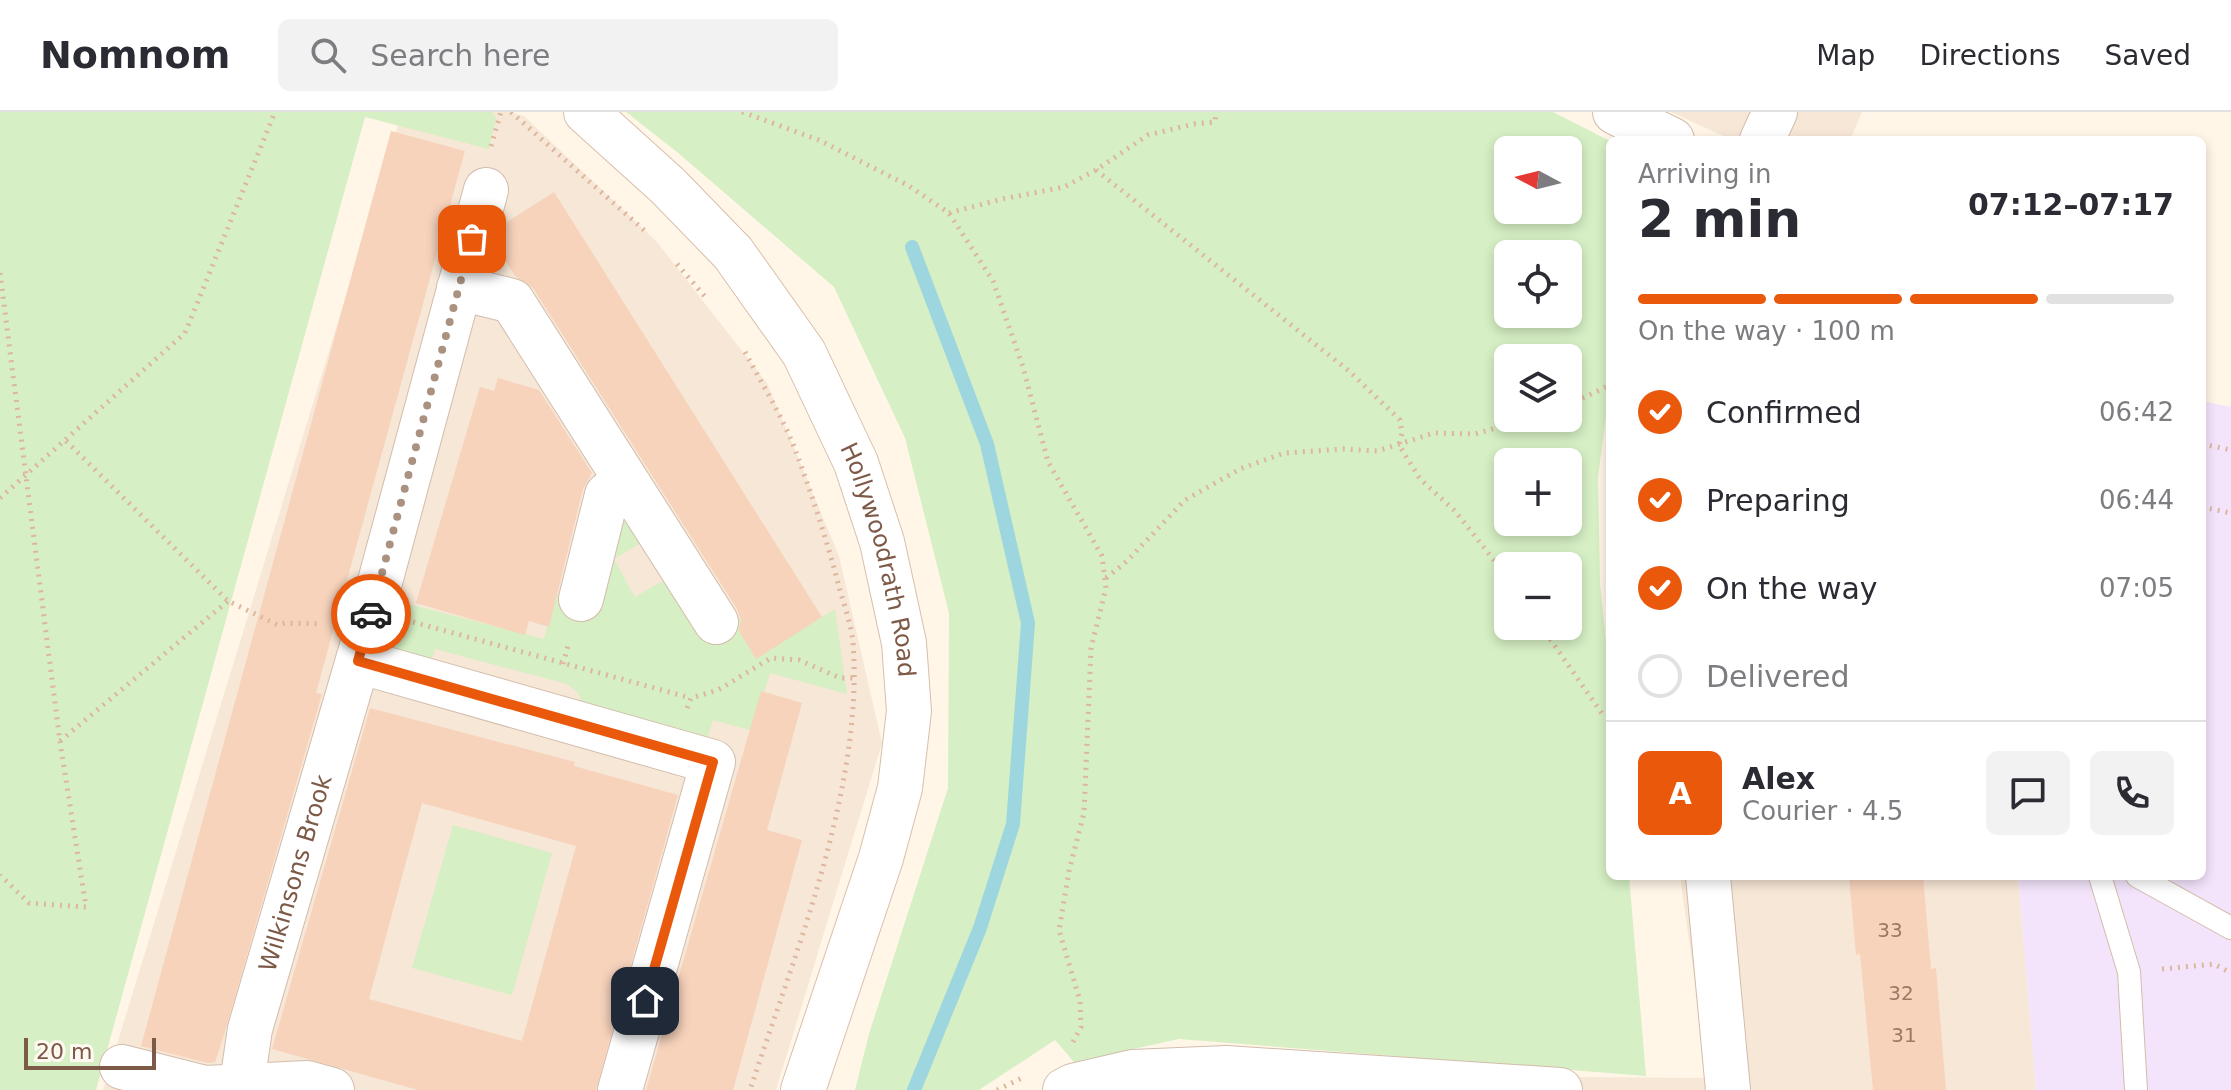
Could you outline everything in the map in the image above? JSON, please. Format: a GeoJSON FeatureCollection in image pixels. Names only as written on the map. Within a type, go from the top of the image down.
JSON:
{"type":"FeatureCollection","features":[{"type":"Feature","properties":{"kind":"street","name":"Hollywoodrath Road"},"geometry":{"type":"LineString","coordinates":[[586,112],[668,186],[733,253],[804,353],[856,463],[882,542],[904,643],[909,711],[900,788],[881,858],[803,1090]]}},
{"type":"Feature","properties":{"kind":"street"},"geometry":{"type":"LineString","coordinates":[[1615,112],[1664,136]]}},
{"type":"Feature","properties":{"kind":"street"},"geometry":{"type":"LineString","coordinates":[[1764,136],[1775,112]]}},
{"type":"Feature","properties":{"kind":"street","name":"Wilkinsons Brook"},"geometry":{"type":"LineString","coordinates":[[241,1088],[250,1029],[358,661],[486,190]]}},
{"type":"Feature","properties":{"kind":"street"},"geometry":{"type":"LineString","coordinates":[[459,288],[512,301],[716,622]]}},
{"type":"Feature","properties":{"kind":"street"},"geometry":{"type":"LineString","coordinates":[[581,599],[607,495],[625,480]]}},
{"type":"Feature","properties":{"kind":"street"},"geometry":{"type":"LineString","coordinates":[[358,661],[713,762],[620,1090]]}},
{"type":"Feature","properties":{"kind":"street"},"geometry":{"type":"LineString","coordinates":[[1708,880],[1728,1090]]}},
{"type":"Feature","properties":{"kind":"street"},"geometry":{"type":"LineString","coordinates":[[122,1067],[205,1088],[307,1083],[332,1090]]}},
{"type":"Feature","properties":{"kind":"street"},"geometry":{"type":"LineString","coordinates":[[1065,1090],[1133,1072],[1226,1068],[1560,1090]]}},
{"type":"Feature","properties":{"kind":"lane"},"geometry":{"type":"LineString","coordinates":[[2101,880],[2129,972],[2136,1090]]}},
{"type":"Feature","properties":{"kind":"lane"},"geometry":{"type":"LineString","coordinates":[[2144,880],[2231,928]]}},
{"type":"Feature","properties":{"kind":"path"},"geometry":{"type":"LineString","coordinates":[[0,498],[185,333],[275,112]]}},
{"type":"Feature","properties":{"kind":"path"},"geometry":{"type":"LineString","coordinates":[[511,112],[647,234]]}},
{"type":"Feature","properties":{"kind":"path"},"geometry":{"type":"LineString","coordinates":[[742,112],[819,140],[909,186],[949,213],[993,281],[1023,367],[1048,462],[1102,556],[1106,578],[1104,599],[1091,648],[1084,813],[1069,871],[1059,930],[1080,1001],[1081,1027],[1070,1048]]}},
{"type":"Feature","properties":{"kind":"path"},"geometry":{"type":"LineString","coordinates":[[949,213],[1064,187],[1148,135],[1215,122],[1216,112]]}},
{"type":"Feature","properties":{"kind":"path"},"geometry":{"type":"LineString","coordinates":[[1096,170],[1349,371],[1400,420],[1402,433],[1399,445],[1420,479],[1455,511],[1494,560]]}},
{"type":"Feature","properties":{"kind":"path"},"geometry":{"type":"LineString","coordinates":[[669,256],[711,304]]}},
{"type":"Feature","properties":{"kind":"path"},"geometry":{"type":"LineString","coordinates":[[0,273],[60,742],[86,907],[29,903],[0,875]]}},
{"type":"Feature","properties":{"kind":"path"},"geometry":{"type":"LineString","coordinates":[[738,340],[792,442],[835,572],[853,638],[855,678],[850,749],[834,822],[808,913],[750,1090]]}},
{"type":"Feature","properties":{"kind":"path"},"geometry":{"type":"LineString","coordinates":[[1582,398],[1606,387]]}},
{"type":"Feature","properties":{"kind":"path"},"geometry":{"type":"LineString","coordinates":[[1106,578],[1127,561],[1185,500],[1240,469],[1284,453],[1343,449],[1377,451],[1434,433],[1475,434],[1494,429]]}},
{"type":"Feature","properties":{"kind":"path"},"geometry":{"type":"LineString","coordinates":[[2206,445],[2231,450]]}},
{"type":"Feature","properties":{"kind":"path"},"geometry":{"type":"LineString","coordinates":[[2206,508],[2231,513]]}},
{"type":"Feature","properties":{"kind":"path"},"geometry":{"type":"LineString","coordinates":[[60,742],[228,601]]}},
{"type":"Feature","properties":{"kind":"path"},"geometry":{"type":"LineString","coordinates":[[1551,640],[1606,715]]}},
{"type":"Feature","properties":{"kind":"path"},"geometry":{"type":"LineString","coordinates":[[670,750],[691,698],[718,690],[771,658],[799,660],[840,678],[855,678]]}},
{"type":"Feature","properties":{"kind":"path"},"geometry":{"type":"LineString","coordinates":[[2129,972],[2214,964],[2231,973]]}},
{"type":"Feature","properties":{"kind":"shaded area"},"geometry":{"type":"Polygon","coordinates":[[[402,112],[509,112],[524,116],[657,242],[767,383],[839,556],[882,743],[776,1090],[103,1090],[402,112]]]}},
{"type":"Feature","properties":{"kind":"shaded area"},"geometry":{"type":"Polygon","coordinates":[[[1671,112],[1862,112],[1852,136],[1723,136],[1671,112]]]}},
{"type":"Feature","properties":{"kind":"shaded area"},"geometry":{"type":"Polygon","coordinates":[[[2206,402],[2231,407],[2231,1090],[2036,1090],[2018,880],[2206,880],[2206,402]]]}},
{"type":"Feature","properties":{"kind":"shaded area"},"geometry":{"type":"Polygon","coordinates":[[[1681,880],[2018,880],[2036,1090],[1090,1090],[1572,1077],[1708,1078],[1681,880]]]}},
{"type":"Feature","properties":{"kind":"green space"},"geometry":{"type":"Polygon","coordinates":[[[0,112],[492,112],[496,118],[489,149],[365,117],[96,1090],[0,1090],[0,112]]]}},
{"type":"Feature","properties":{"kind":"green space"},"geometry":{"type":"Polygon","coordinates":[[[626,112],[1553,112],[1606,139],[1606,416],[1598,477],[1600,583],[1606,642],[1606,880],[1629,880],[1646,1076],[1179,1039],[1074,1062],[1055,1040],[979,1090],[855,1090],[869,1034],[948,788],[949,613],[905,438],[834,287],[626,112]]]}},
{"type":"Feature","properties":{"kind":"green space"},"geometry":{"type":"Polygon","coordinates":[[[612,515],[640,522],[649,538],[614,559],[635,597],[673,575],[710,636],[741,618],[762,653],[835,609],[847,694],[770,673],[753,731],[713,720],[706,744],[582,708],[579,694],[567,684],[435,649],[430,665],[395,656],[388,635],[397,601],[544,639],[556,594],[588,602],[612,515]]]}},
{"type":"Feature","properties":{"kind":"green space"},"geometry":{"type":"Polygon","coordinates":[[[453,825],[552,853],[512,995],[412,968],[453,825]]]}},
{"type":"Feature","properties":{"kind":"building"},"geometry":{"type":"Polygon","coordinates":[[[391,131],[465,151],[316,693],[322,694],[224,1035],[215,1062],[208,1063],[141,1046],[391,131]]]}},
{"type":"Feature","properties":{"kind":"building"},"geometry":{"type":"Polygon","coordinates":[[[554,192],[822,617],[756,659],[739,631],[741,620],[737,609],[533,288],[515,276],[496,247],[502,225],[554,192]]]}},
{"type":"Feature","properties":{"kind":"building"},"geometry":{"type":"Polygon","coordinates":[[[498,378],[539,390],[592,473],[583,489],[549,627],[529,621],[525,635],[416,603],[480,387],[494,391],[498,378]]]}},
{"type":"Feature","properties":{"kind":"building"},"geometry":{"type":"Polygon","coordinates":[[[761,691],[802,703],[767,830],[802,840],[733,1090],[646,1090],[761,691]]]}},
{"type":"Feature","properties":{"kind":"building"},"geometry":{"type":"Polygon","coordinates":[[[370,708],[575,762],[574,766],[678,795],[596,1090],[418,1090],[272,1049],[370,708]],[[422,803],[369,999],[522,1041],[576,846],[422,803]]]}},
{"type":"Feature","properties":{"kind":"building"},"geometry":{"type":"Polygon","coordinates":[[[1849,880],[1923,880],[1931,969],[1936,968],[1946,1090],[1873,1090],[1860,954],[1856,955],[1849,880]]]}},
{"type":"Feature","properties":{"kind":"waterway"},"geometry":{"type":"LineString","coordinates":[[912,247],[987,444],[1028,623],[1013,824],[980,928],[914,1090]]}},
{"type":"Feature","properties":{"kind":"way so far"},"geometry":{"type":"LineString","coordinates":[[371,614],[472,239]]}},
{"type":"Feature","properties":{"kind":"route"},"geometry":{"type":"LineString","coordinates":[[371,614],[358,661],[713,762],[645,1001]]}}]}
